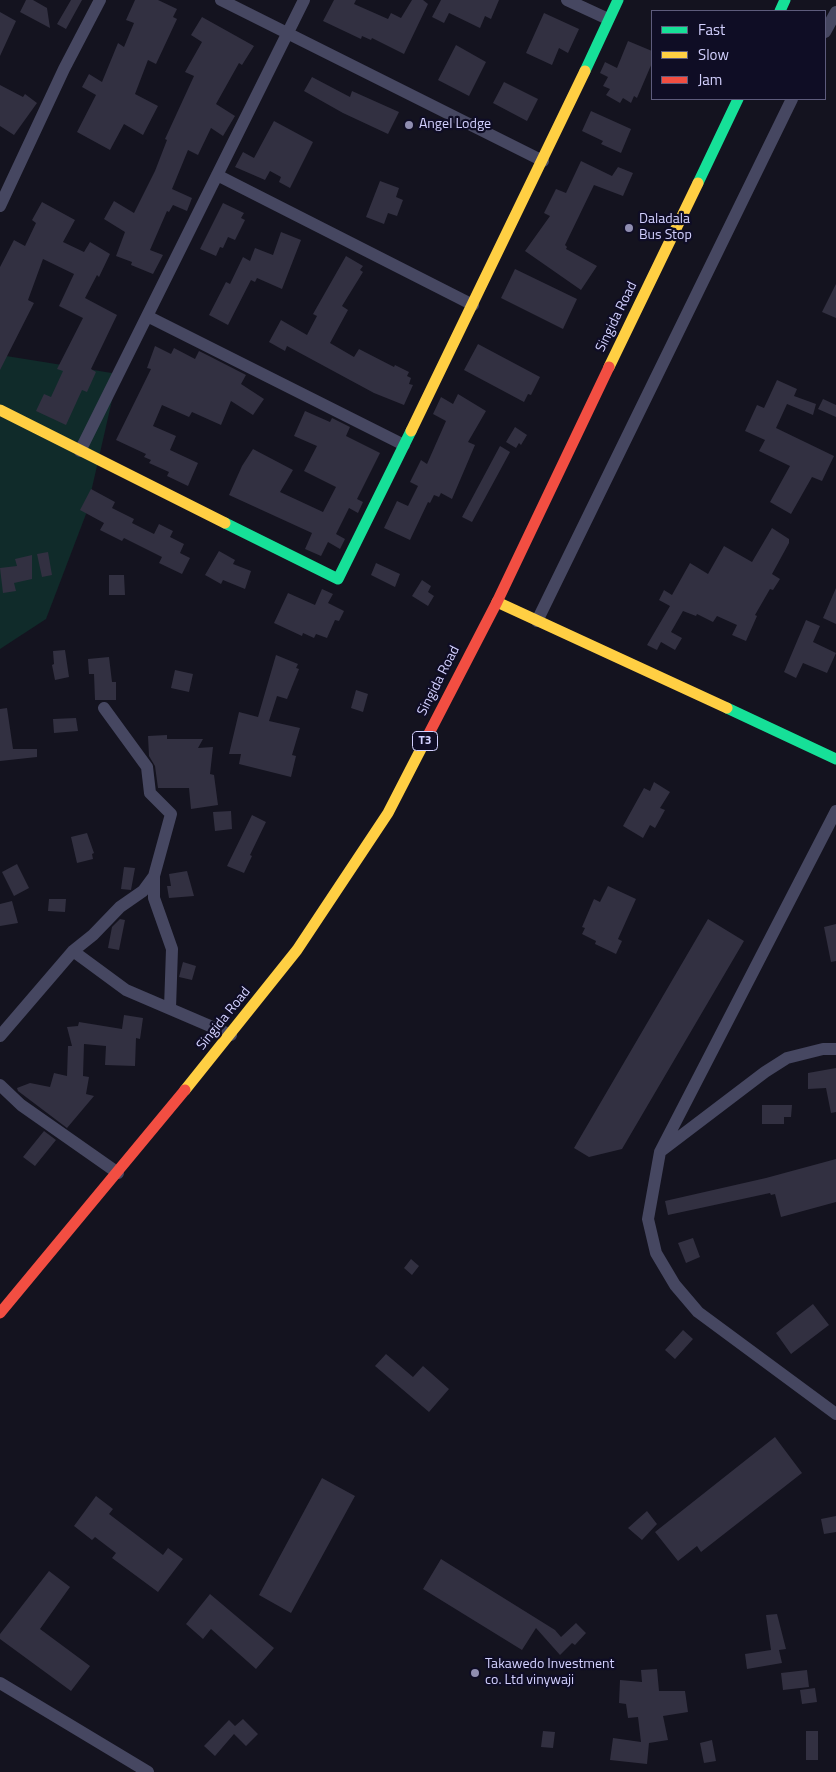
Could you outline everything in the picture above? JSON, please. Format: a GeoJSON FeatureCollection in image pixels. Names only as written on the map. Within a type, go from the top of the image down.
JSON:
{"type":"FeatureCollection","features":[{"type":"Feature","properties":{"kind":"main road"},"geometry":{"type":"LineString","coordinates":[[0,410],[338,579],[544,162],[618,0]]}},
{"type":"Feature","properties":{"kind":"main road","name":"Singida Road"},"geometry":{"type":"LineString","coordinates":[[1,1310],[118,1173],[231,1035],[297,950],[388,813],[497,602],[738,100]]}},
{"type":"Feature","properties":{"kind":"main road"},"geometry":{"type":"LineString","coordinates":[[497,602],[836,759]]}},
{"type":"Feature","properties":{"kind":"street"},"geometry":{"type":"LineString","coordinates":[[0,206],[64,70],[100,0]]}},
{"type":"Feature","properties":{"kind":"street"},"geometry":{"type":"LineString","coordinates":[[221,0],[544,162]]}},
{"type":"Feature","properties":{"kind":"street"},"geometry":{"type":"LineString","coordinates":[[80,451],[304,0]]}},
{"type":"Feature","properties":{"kind":"street"},"geometry":{"type":"LineString","coordinates":[[567,0],[608,19]]}},
{"type":"Feature","properties":{"kind":"street"},"geometry":{"type":"LineString","coordinates":[[826,30],[836,12]]}},
{"type":"Feature","properties":{"kind":"street"},"geometry":{"type":"LineString","coordinates":[[537,621],[792,100]]}},
{"type":"Feature","properties":{"kind":"street"},"geometry":{"type":"LineString","coordinates":[[217,175],[473,305]]}},
{"type":"Feature","properties":{"kind":"street"},"geometry":{"type":"LineString","coordinates":[[147,316],[404,445]]}},
{"type":"Feature","properties":{"kind":"street"},"geometry":{"type":"LineString","coordinates":[[104,708],[147,766],[150,793],[172,814],[154,876],[154,898],[172,949],[170,1008]]}},
{"type":"Feature","properties":{"kind":"street"},"geometry":{"type":"LineString","coordinates":[[835,815],[660,1152],[653,1179],[648,1219],[656,1253],[675,1285],[698,1312],[836,1414]]}},
{"type":"Feature","properties":{"kind":"street"},"geometry":{"type":"LineString","coordinates":[[0,1036],[73,951],[93,935],[120,907],[143,891],[154,876]]}},
{"type":"Feature","properties":{"kind":"street"},"geometry":{"type":"LineString","coordinates":[[73,951],[126,990],[231,1035]]}},
{"type":"Feature","properties":{"kind":"street"},"geometry":{"type":"LineString","coordinates":[[660,1152],[765,1072],[787,1058],[823,1049],[836,1049]]}},
{"type":"Feature","properties":{"kind":"street"},"geometry":{"type":"LineString","coordinates":[[0,1085],[21,1105],[118,1173]]}},
{"type":"Feature","properties":{"kind":"street"},"geometry":{"type":"LineString","coordinates":[[0,1683],[148,1772]]}},
{"type":"Feature","properties":{"kind":"green space"},"geometry":{"type":"Polygon","coordinates":[[[0,355],[118,374],[86,514],[46,619],[0,649],[0,355]]]}},
{"type":"Feature","properties":{"kind":"building"},"geometry":{"type":"Polygon","coordinates":[[[26,0],[33,0],[47,8],[50,28],[20,12],[26,0]]]}},
{"type":"Feature","properties":{"kind":"building"},"geometry":{"type":"Polygon","coordinates":[[[71,0],[82,0],[66,29],[57,24],[71,0]]]}},
{"type":"Feature","properties":{"kind":"building"},"geometry":{"type":"Polygon","coordinates":[[[135,0],[158,0],[177,9],[173,17],[177,19],[156,64],[148,60],[135,94],[158,106],[143,135],[124,124],[110,150],[77,132],[96,95],[82,87],[89,74],[102,82],[118,43],[124,47],[134,23],[126,20],[135,0]]]}},
{"type":"Feature","properties":{"kind":"building"},"geometry":{"type":"Polygon","coordinates":[[[334,0],[356,0],[354,4],[388,19],[391,13],[401,18],[412,0],[423,0],[428,4],[404,54],[372,38],[371,40],[362,36],[361,39],[323,21],[334,0]]]}},
{"type":"Feature","properties":{"kind":"building"},"geometry":{"type":"Polygon","coordinates":[[[441,0],[499,0],[491,19],[485,16],[480,28],[449,13],[444,23],[432,17],[441,0]]]}},
{"type":"Feature","properties":{"kind":"building"},"geometry":{"type":"Polygon","coordinates":[[[0,12],[16,21],[0,56],[0,12]]]}},
{"type":"Feature","properties":{"kind":"building"},"geometry":{"type":"Polygon","coordinates":[[[544,13],[579,29],[568,53],[559,48],[552,65],[526,53],[544,13]]]}},
{"type":"Feature","properties":{"kind":"building"},"geometry":{"type":"Polygon","coordinates":[[[202,17],[254,46],[242,65],[239,63],[216,104],[235,116],[223,136],[211,128],[198,155],[188,150],[172,189],[192,198],[187,211],[173,205],[169,212],[167,211],[150,250],[163,255],[153,274],[131,265],[132,262],[116,256],[125,232],[104,219],[114,201],[134,213],[155,171],[167,140],[165,139],[194,76],[185,72],[202,42],[191,35],[202,17]]]}},
{"type":"Feature","properties":{"kind":"building"},"geometry":{"type":"Polygon","coordinates":[[[628,41],[651,51],[651,65],[637,98],[634,96],[631,103],[623,98],[620,103],[606,95],[610,89],[603,86],[608,77],[600,73],[605,62],[617,68],[628,41]]]}},
{"type":"Feature","properties":{"kind":"building"},"geometry":{"type":"Polygon","coordinates":[[[456,45],[486,62],[469,96],[438,80],[456,45]]]}},
{"type":"Feature","properties":{"kind":"building"},"geometry":{"type":"Polygon","coordinates":[[[312,77],[350,97],[352,91],[399,112],[388,134],[343,113],[304,91],[312,77]]]}},
{"type":"Feature","properties":{"kind":"building"},"geometry":{"type":"Polygon","coordinates":[[[504,82],[538,99],[527,121],[493,103],[504,82]]]}},
{"type":"Feature","properties":{"kind":"building"},"geometry":{"type":"Polygon","coordinates":[[[0,85],[23,97],[25,94],[37,103],[14,135],[0,126],[0,85]]]}},
{"type":"Feature","properties":{"kind":"building"},"geometry":{"type":"Polygon","coordinates":[[[591,111],[631,129],[621,153],[601,144],[603,141],[582,131],[591,111]]]}},
{"type":"Feature","properties":{"kind":"building"},"geometry":{"type":"Polygon","coordinates":[[[274,121],[313,142],[290,188],[279,182],[281,177],[270,171],[265,180],[235,167],[243,152],[254,158],[274,121]]]}},
{"type":"Feature","properties":{"kind":"building"},"geometry":{"type":"Polygon","coordinates":[[[581,161],[612,176],[618,167],[633,173],[623,196],[594,185],[565,245],[566,249],[597,266],[581,290],[525,251],[550,216],[544,213],[556,189],[566,193],[581,161]]]}},
{"type":"Feature","properties":{"kind":"building"},"geometry":{"type":"Polygon","coordinates":[[[380,181],[399,188],[396,197],[403,200],[397,216],[388,213],[384,224],[366,217],[380,181]]]}},
{"type":"Feature","properties":{"kind":"building"},"geometry":{"type":"Polygon","coordinates":[[[42,202],[75,220],[63,242],[84,252],[90,242],[110,254],[99,277],[97,275],[85,298],[117,315],[91,369],[96,372],[87,392],[82,390],[66,425],[36,411],[44,394],[51,397],[63,371],[57,369],[83,318],[59,306],[74,274],[43,259],[28,300],[34,303],[0,370],[0,267],[14,240],[25,246],[36,223],[32,220],[42,202]]]}},
{"type":"Feature","properties":{"kind":"building"},"geometry":{"type":"Polygon","coordinates":[[[223,203],[244,213],[241,218],[245,220],[235,240],[228,237],[223,248],[220,247],[216,256],[200,249],[223,203]]]}},
{"type":"Feature","properties":{"kind":"building"},"geometry":{"type":"Polygon","coordinates":[[[281,232],[301,240],[282,289],[257,278],[255,282],[251,280],[228,325],[209,315],[226,282],[230,284],[243,257],[250,261],[255,248],[273,255],[281,232]]]}},
{"type":"Feature","properties":{"kind":"building"},"geometry":{"type":"Polygon","coordinates":[[[346,256],[363,266],[360,270],[363,272],[342,306],[348,310],[330,343],[354,357],[359,349],[394,367],[395,365],[409,372],[407,376],[411,378],[409,384],[413,385],[404,405],[374,393],[287,346],[285,351],[269,342],[281,320],[307,335],[317,316],[313,314],[346,256]]]}},
{"type":"Feature","properties":{"kind":"building"},"geometry":{"type":"Polygon","coordinates":[[[515,269],[577,299],[563,329],[501,298],[515,269]]]}},
{"type":"Feature","properties":{"kind":"building"},"geometry":{"type":"Polygon","coordinates":[[[836,284],[836,318],[822,312],[836,284]]]}},
{"type":"Feature","properties":{"kind":"building"},"geometry":{"type":"Polygon","coordinates":[[[478,344],[540,377],[531,395],[528,394],[524,402],[464,370],[478,344]]]}},
{"type":"Feature","properties":{"kind":"building"},"geometry":{"type":"Polygon","coordinates":[[[155,346],[171,354],[174,348],[195,359],[199,351],[246,375],[241,384],[264,399],[253,415],[231,401],[221,425],[192,412],[189,417],[162,405],[153,426],[176,436],[170,450],[198,463],[188,486],[167,476],[169,472],[149,463],[151,460],[144,457],[146,454],[116,440],[151,369],[147,368],[155,346]]]}},
{"type":"Feature","properties":{"kind":"building"},"geometry":{"type":"Polygon","coordinates":[[[777,380],[797,389],[794,396],[816,404],[813,415],[787,404],[776,428],[834,456],[822,481],[812,477],[791,514],[770,502],[790,466],[759,451],[765,440],[745,431],[757,405],[764,408],[777,380]]]}},
{"type":"Feature","properties":{"kind":"building"},"geometry":{"type":"Polygon","coordinates":[[[458,394],[486,411],[468,442],[475,445],[452,499],[441,493],[439,497],[434,495],[430,503],[428,502],[410,540],[384,528],[397,501],[408,506],[418,486],[410,482],[421,460],[427,464],[446,421],[433,414],[441,397],[453,404],[458,394]]]}},
{"type":"Feature","properties":{"kind":"building"},"geometry":{"type":"Polygon","coordinates":[[[823,399],[836,405],[836,417],[818,409],[823,399]]]}},
{"type":"Feature","properties":{"kind":"building"},"geometry":{"type":"Polygon","coordinates":[[[305,411],[330,422],[332,418],[350,427],[346,436],[380,453],[357,499],[363,502],[358,513],[349,508],[336,534],[345,539],[340,549],[328,542],[321,556],[305,549],[312,533],[229,495],[242,466],[253,449],[293,470],[280,492],[323,512],[336,487],[304,471],[317,446],[294,436],[305,411]]]}},
{"type":"Feature","properties":{"kind":"building"},"geometry":{"type":"Polygon","coordinates":[[[515,427],[527,435],[521,445],[519,443],[516,448],[506,442],[515,427]]]}},
{"type":"Feature","properties":{"kind":"building"},"geometry":{"type":"Polygon","coordinates":[[[500,446],[510,452],[472,522],[462,517],[500,446]]]}},
{"type":"Feature","properties":{"kind":"building"},"geometry":{"type":"Polygon","coordinates":[[[91,489],[115,502],[112,508],[134,519],[132,523],[154,534],[159,524],[173,531],[170,537],[184,544],[180,553],[190,558],[182,574],[159,563],[162,557],[124,538],[122,541],[100,530],[104,523],[80,510],[91,489]]]}},
{"type":"Feature","properties":{"kind":"building"},"geometry":{"type":"Polygon","coordinates":[[[772,528],[789,539],[789,543],[772,574],[780,579],[773,590],[770,589],[755,615],[757,616],[746,641],[732,635],[737,625],[717,616],[713,622],[697,614],[696,616],[683,611],[671,632],[682,638],[675,650],[661,642],[657,650],[647,645],[670,606],[659,600],[664,590],[672,595],[690,563],[708,574],[724,546],[752,562],[772,528]]]}},
{"type":"Feature","properties":{"kind":"building"},"geometry":{"type":"Polygon","coordinates":[[[219,551],[235,560],[233,564],[251,571],[245,589],[223,580],[221,584],[205,575],[219,551]]]}},
{"type":"Feature","properties":{"kind":"building"},"geometry":{"type":"Polygon","coordinates":[[[48,552],[52,575],[42,577],[37,554],[48,552]]]}},
{"type":"Feature","properties":{"kind":"building"},"geometry":{"type":"Polygon","coordinates":[[[32,555],[32,579],[14,583],[16,591],[3,593],[0,568],[17,566],[15,559],[32,555]]]}},
{"type":"Feature","properties":{"kind":"building"},"geometry":{"type":"Polygon","coordinates":[[[376,563],[400,574],[395,587],[371,575],[376,563]]]}},
{"type":"Feature","properties":{"kind":"building"},"geometry":{"type":"Polygon","coordinates":[[[109,575],[124,575],[125,595],[109,595],[109,575]]]}},
{"type":"Feature","properties":{"kind":"building"},"geometry":{"type":"Polygon","coordinates":[[[422,580],[431,586],[428,592],[434,596],[428,606],[412,596],[422,580]]]}},
{"type":"Feature","properties":{"kind":"building"},"geometry":{"type":"Polygon","coordinates":[[[836,588],[836,624],[823,618],[836,588]]]}},
{"type":"Feature","properties":{"kind":"building"},"geometry":{"type":"Polygon","coordinates":[[[322,589],[333,594],[328,603],[344,611],[339,621],[335,620],[327,638],[316,634],[314,638],[303,633],[302,636],[274,623],[288,593],[315,605],[322,589]]]}},
{"type":"Feature","properties":{"kind":"building"},"geometry":{"type":"Polygon","coordinates":[[[806,620],[820,626],[813,642],[836,653],[827,673],[803,663],[796,678],[784,672],[806,620]]]}},
{"type":"Feature","properties":{"kind":"building"},"geometry":{"type":"Polygon","coordinates":[[[65,650],[69,677],[55,680],[52,665],[54,664],[53,651],[65,650]]]}},
{"type":"Feature","properties":{"kind":"building"},"geometry":{"type":"Polygon","coordinates":[[[276,655],[298,664],[296,668],[299,669],[287,699],[277,696],[269,721],[300,728],[292,755],[296,756],[291,777],[239,764],[241,754],[229,754],[239,712],[258,717],[276,655]]]}},
{"type":"Feature","properties":{"kind":"building"},"geometry":{"type":"Polygon","coordinates":[[[109,657],[112,682],[116,682],[116,700],[95,700],[94,674],[89,674],[88,659],[109,657]]]}},
{"type":"Feature","properties":{"kind":"building"},"geometry":{"type":"Polygon","coordinates":[[[175,670],[193,674],[189,692],[171,688],[175,670]]]}},
{"type":"Feature","properties":{"kind":"building"},"geometry":{"type":"Polygon","coordinates":[[[356,690],[368,694],[363,712],[351,708],[356,690]]]}},
{"type":"Feature","properties":{"kind":"building"},"geometry":{"type":"Polygon","coordinates":[[[7,708],[13,749],[37,749],[37,757],[0,761],[0,709],[7,708]]]}},
{"type":"Feature","properties":{"kind":"building"},"geometry":{"type":"Polygon","coordinates":[[[76,718],[78,731],[54,733],[53,719],[76,718]]]}},
{"type":"Feature","properties":{"kind":"building"},"geometry":{"type":"Polygon","coordinates":[[[167,735],[167,739],[203,739],[198,748],[213,747],[210,774],[214,775],[218,805],[191,809],[189,788],[158,788],[155,766],[149,756],[148,736],[167,735]]]}},
{"type":"Feature","properties":{"kind":"building"},"geometry":{"type":"Polygon","coordinates":[[[654,782],[670,792],[660,808],[665,810],[655,828],[650,825],[643,838],[623,826],[644,788],[650,791],[654,782]]]}},
{"type":"Feature","properties":{"kind":"building"},"geometry":{"type":"Polygon","coordinates":[[[231,811],[232,829],[215,831],[213,812],[231,811]]]}},
{"type":"Feature","properties":{"kind":"building"},"geometry":{"type":"Polygon","coordinates":[[[252,815],[266,822],[250,855],[252,856],[244,873],[227,866],[252,815]]]}},
{"type":"Feature","properties":{"kind":"building"},"geometry":{"type":"Polygon","coordinates":[[[87,833],[94,853],[92,854],[93,859],[77,863],[71,837],[87,833]]]}},
{"type":"Feature","properties":{"kind":"building"},"geometry":{"type":"Polygon","coordinates":[[[17,864],[29,888],[14,896],[2,872],[17,864]]]}},
{"type":"Feature","properties":{"kind":"building"},"geometry":{"type":"Polygon","coordinates":[[[124,867],[135,868],[131,890],[121,889],[124,867]]]}},
{"type":"Feature","properties":{"kind":"building"},"geometry":{"type":"Polygon","coordinates":[[[187,871],[194,896],[169,898],[167,886],[171,886],[169,874],[187,871]]]}},
{"type":"Feature","properties":{"kind":"building"},"geometry":{"type":"Polygon","coordinates":[[[608,886],[636,899],[618,939],[622,941],[616,954],[595,944],[596,941],[582,934],[585,928],[582,927],[594,899],[600,902],[608,886]]]}},
{"type":"Feature","properties":{"kind":"building"},"geometry":{"type":"Polygon","coordinates":[[[49,899],[66,899],[65,912],[48,911],[49,899]]]}},
{"type":"Feature","properties":{"kind":"building"},"geometry":{"type":"Polygon","coordinates":[[[12,901],[18,923],[0,926],[0,904],[12,901]]]}},
{"type":"Feature","properties":{"kind":"building"},"geometry":{"type":"Polygon","coordinates":[[[120,919],[125,920],[119,950],[108,948],[112,927],[120,919]]]}},
{"type":"Feature","properties":{"kind":"building"},"geometry":{"type":"Polygon","coordinates":[[[708,919],[744,941],[622,1149],[589,1157],[574,1148],[708,919]]]}},
{"type":"Feature","properties":{"kind":"building"},"geometry":{"type":"Polygon","coordinates":[[[836,924],[836,961],[831,962],[824,927],[836,924]]]}},
{"type":"Feature","properties":{"kind":"building"},"geometry":{"type":"Polygon","coordinates":[[[183,962],[196,966],[192,980],[179,977],[183,962]]]}},
{"type":"Feature","properties":{"kind":"building"},"geometry":{"type":"Polygon","coordinates":[[[124,1015],[143,1018],[140,1039],[136,1038],[135,1066],[105,1065],[106,1046],[84,1044],[83,1076],[89,1077],[86,1094],[94,1096],[67,1128],[18,1091],[17,1088],[30,1083],[50,1087],[54,1073],[67,1076],[68,1046],[72,1046],[67,1027],[78,1026],[79,1022],[122,1029],[124,1015]]]}},
{"type":"Feature","properties":{"kind":"building"},"geometry":{"type":"Polygon","coordinates":[[[836,1068],[836,1112],[831,1113],[826,1088],[808,1089],[808,1073],[836,1068]]]}},
{"type":"Feature","properties":{"kind":"building"},"geometry":{"type":"Polygon","coordinates":[[[762,1105],[792,1105],[791,1117],[784,1117],[784,1124],[762,1124],[762,1105]]]}},
{"type":"Feature","properties":{"kind":"building"},"geometry":{"type":"Polygon","coordinates":[[[44,1131],[56,1140],[35,1166],[23,1157],[44,1131]]]}},
{"type":"Feature","properties":{"kind":"building"},"geometry":{"type":"Polygon","coordinates":[[[836,1159],[836,1202],[781,1217],[775,1194],[771,1195],[770,1193],[668,1215],[665,1201],[766,1178],[836,1159]]]}},
{"type":"Feature","properties":{"kind":"building"},"geometry":{"type":"Polygon","coordinates":[[[693,1238],[700,1257],[686,1263],[678,1243],[693,1238]]]}},
{"type":"Feature","properties":{"kind":"building"},"geometry":{"type":"Polygon","coordinates":[[[411,1259],[419,1266],[412,1275],[404,1268],[411,1259]]]}},
{"type":"Feature","properties":{"kind":"building"},"geometry":{"type":"Polygon","coordinates":[[[813,1304],[829,1325],[791,1354],[776,1333],[813,1304]]]}},
{"type":"Feature","properties":{"kind":"building"},"geometry":{"type":"Polygon","coordinates":[[[683,1330],[693,1339],[675,1359],[665,1350],[683,1330]]]}},
{"type":"Feature","properties":{"kind":"building"},"geometry":{"type":"Polygon","coordinates":[[[386,1354],[413,1377],[423,1366],[449,1389],[429,1412],[375,1366],[386,1354]]]}},
{"type":"Feature","properties":{"kind":"building"},"geometry":{"type":"Polygon","coordinates":[[[775,1437],[802,1473],[701,1552],[697,1546],[678,1561],[655,1532],[775,1437]]]}},
{"type":"Feature","properties":{"kind":"building"},"geometry":{"type":"Polygon","coordinates":[[[322,1478],[355,1496],[291,1613],[259,1595],[322,1478]]]}},
{"type":"Feature","properties":{"kind":"building"},"geometry":{"type":"Polygon","coordinates":[[[96,1496],[113,1509],[109,1514],[163,1555],[168,1548],[183,1559],[158,1592],[112,1558],[116,1553],[95,1537],[92,1540],[74,1526],[96,1496]]]}},
{"type":"Feature","properties":{"kind":"building"},"geometry":{"type":"Polygon","coordinates":[[[647,1511],[657,1524],[642,1540],[628,1528],[647,1511]]]}},
{"type":"Feature","properties":{"kind":"building"},"geometry":{"type":"Polygon","coordinates":[[[836,1516],[836,1532],[824,1534],[821,1519],[836,1516]]]}},
{"type":"Feature","properties":{"kind":"building"},"geometry":{"type":"Polygon","coordinates":[[[441,1559],[555,1630],[561,1637],[576,1623],[586,1633],[575,1645],[572,1643],[560,1655],[536,1628],[522,1650],[423,1589],[441,1559]]]}},
{"type":"Feature","properties":{"kind":"building"},"geometry":{"type":"Polygon","coordinates":[[[49,1571],[70,1587],[40,1629],[90,1666],[71,1691],[0,1639],[0,1634],[49,1571]]]}},
{"type":"Feature","properties":{"kind":"building"},"geometry":{"type":"Polygon","coordinates":[[[210,1594],[274,1648],[256,1669],[211,1629],[203,1639],[186,1624],[210,1594]]]}},
{"type":"Feature","properties":{"kind":"building"},"geometry":{"type":"Polygon","coordinates":[[[777,1614],[786,1649],[779,1650],[782,1663],[747,1669],[745,1654],[771,1650],[766,1615],[777,1614]]]}},
{"type":"Feature","properties":{"kind":"building"},"geometry":{"type":"Polygon","coordinates":[[[657,1669],[659,1691],[685,1691],[688,1712],[663,1716],[668,1740],[649,1743],[647,1764],[610,1760],[613,1738],[641,1742],[638,1717],[628,1718],[626,1704],[619,1703],[620,1680],[642,1682],[641,1670],[657,1669]]]}},
{"type":"Feature","properties":{"kind":"building"},"geometry":{"type":"Polygon","coordinates":[[[807,1670],[809,1687],[783,1690],[781,1673],[807,1670]]]}},
{"type":"Feature","properties":{"kind":"building"},"geometry":{"type":"Polygon","coordinates":[[[815,1688],[817,1702],[802,1704],[800,1690],[815,1688]]]}},
{"type":"Feature","properties":{"kind":"building"},"geometry":{"type":"Polygon","coordinates":[[[243,1719],[258,1734],[246,1746],[234,1734],[215,1756],[204,1746],[229,1720],[235,1726],[243,1719]]]}},
{"type":"Feature","properties":{"kind":"building"},"geometry":{"type":"Polygon","coordinates":[[[543,1731],[555,1732],[553,1748],[541,1747],[543,1731]]]}},
{"type":"Feature","properties":{"kind":"building"},"geometry":{"type":"Polygon","coordinates":[[[806,1731],[818,1731],[818,1760],[806,1760],[806,1731]]]}},
{"type":"Feature","properties":{"kind":"building"},"geometry":{"type":"Polygon","coordinates":[[[712,1740],[716,1761],[704,1763],[700,1743],[712,1740]]]}},
{"type":"Feature","properties":{"kind":"traffic: fast"},"geometry":{"type":"LineString","coordinates":[[585,71],[618,0]]}},
{"type":"Feature","properties":{"kind":"traffic: fast"},"geometry":{"type":"LineString","coordinates":[[780,10],[785,0]]}},
{"type":"Feature","properties":{"kind":"traffic: fast"},"geometry":{"type":"LineString","coordinates":[[698,183],[738,100]]}},
{"type":"Feature","properties":{"kind":"traffic: fast"},"geometry":{"type":"LineString","coordinates":[[225,523],[338,579],[411,431]]}},
{"type":"Feature","properties":{"kind":"traffic: fast"},"geometry":{"type":"LineString","coordinates":[[727,708],[836,759]]}},
{"type":"Feature","properties":{"kind":"traffic: slow"},"geometry":{"type":"LineString","coordinates":[[411,431],[585,71]]}},
{"type":"Feature","properties":{"kind":"traffic: slow"},"geometry":{"type":"LineString","coordinates":[[609,367],[698,183]]}},
{"type":"Feature","properties":{"kind":"traffic: slow"},"geometry":{"type":"LineString","coordinates":[[0,410],[225,523]]}},
{"type":"Feature","properties":{"kind":"traffic: slow"},"geometry":{"type":"LineString","coordinates":[[497,602],[727,708]]}},
{"type":"Feature","properties":{"kind":"traffic: slow"},"geometry":{"type":"LineString","coordinates":[[185,1090],[297,950],[388,813],[423,745]]}},
{"type":"Feature","properties":{"kind":"traffic: jam"},"geometry":{"type":"LineString","coordinates":[[423,745],[497,602],[609,367]]}},
{"type":"Feature","properties":{"kind":"traffic: jam"},"geometry":{"type":"LineString","coordinates":[[0,1313],[185,1090]]}},
{"type":"Feature","properties":{"kind":"place","name":"Angel Lodge"},"geometry":{"type":"Point","coordinates":[409,125]}},
{"type":"Feature","properties":{"kind":"place","name":"Daladala Bus Stop"},"geometry":{"type":"Point","coordinates":[629,228]}},
{"type":"Feature","properties":{"kind":"place","name":"Takawedo Investment co. Ltd vinywaji"},"geometry":{"type":"Point","coordinates":[475,1673]}}]}
